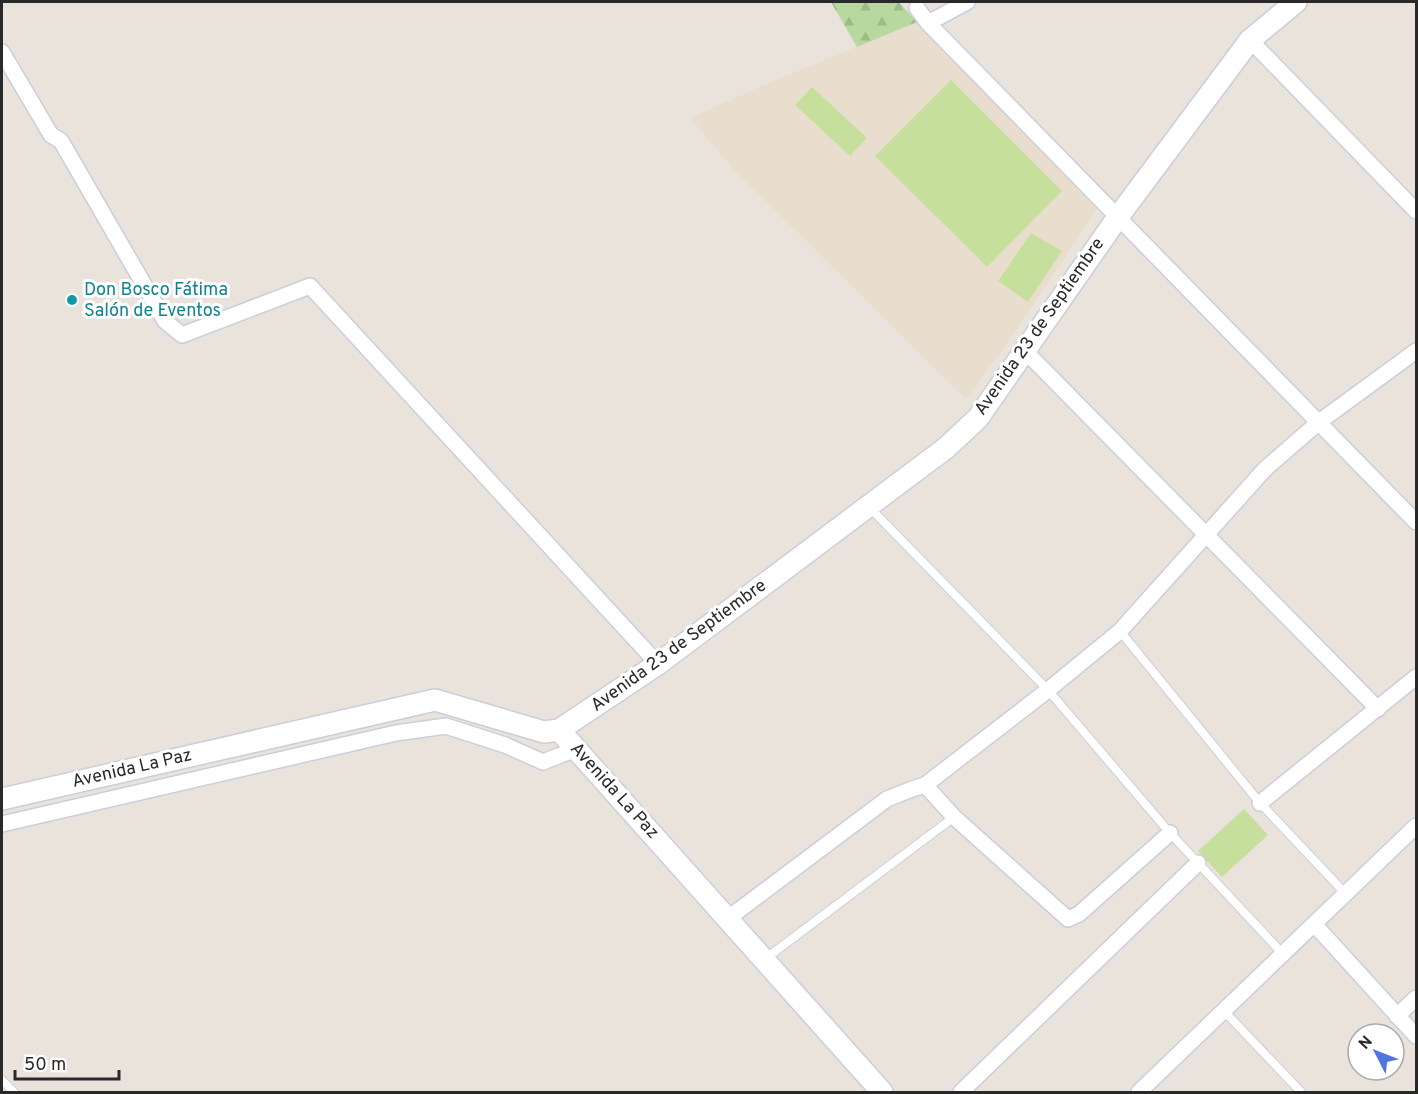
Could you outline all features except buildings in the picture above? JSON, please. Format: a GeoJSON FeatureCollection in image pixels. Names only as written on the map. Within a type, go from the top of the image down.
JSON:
{"type":"FeatureCollection","features":[{"type":"Feature","properties":{"kind":"main road","name":"Avenida 23 de Septiembre"},"geometry":{"type":"LineString","coordinates":[[559,730],[658,664],[946,448],[978,418],[1118,217],[1250,40],[1296,2]]}},
{"type":"Feature","properties":{"kind":"main road","name":"Avenida La Paz"},"geometry":{"type":"LineString","coordinates":[[2,799],[435,700],[544,732],[559,730],[882,1092]]}},
{"type":"Feature","properties":{"kind":"street"},"geometry":{"type":"LineString","coordinates":[[927,23],[968,2]]}},
{"type":"Feature","properties":{"kind":"street"},"geometry":{"type":"LineString","coordinates":[[916,8],[927,23],[1416,522]]}},
{"type":"Feature","properties":{"kind":"street"},"geometry":{"type":"LineString","coordinates":[[1250,40],[1416,212]]}},
{"type":"Feature","properties":{"kind":"street"},"geometry":{"type":"LineString","coordinates":[[2,52],[51,135],[61,141],[165,321],[182,335],[310,286],[658,664]]}},
{"type":"Feature","properties":{"kind":"street"},"geometry":{"type":"LineString","coordinates":[[1024,350],[1378,708]]}},
{"type":"Feature","properties":{"kind":"street"},"geometry":{"type":"LineString","coordinates":[[727,919],[887,799],[925,785],[1120,631],[1265,469],[1319,422],[1416,351]]}},
{"type":"Feature","properties":{"kind":"street"},"geometry":{"type":"LineString","coordinates":[[1260,803],[1416,677]]}},
{"type":"Feature","properties":{"kind":"street"},"geometry":{"type":"LineString","coordinates":[[2,824],[396,733],[446,726],[505,745],[543,762],[576,749]]}},
{"type":"Feature","properties":{"kind":"street"},"geometry":{"type":"LineString","coordinates":[[925,785],[954,818],[1068,919],[1079,914],[1170,833]]}},
{"type":"Feature","properties":{"kind":"street"},"geometry":{"type":"LineString","coordinates":[[1139,1092],[1416,826]]}},
{"type":"Feature","properties":{"kind":"street"},"geometry":{"type":"LineString","coordinates":[[961,1092],[1198,863]]}},
{"type":"Feature","properties":{"kind":"street"},"geometry":{"type":"LineString","coordinates":[[1314,924],[1416,1036]]}},
{"type":"Feature","properties":{"kind":"street"},"geometry":{"type":"LineString","coordinates":[[1397,1016],[1416,998]]}},
{"type":"Feature","properties":{"kind":"lane"},"geometry":{"type":"LineString","coordinates":[[868,507],[1048,690],[1170,833],[1283,954]]}},
{"type":"Feature","properties":{"kind":"lane"},"geometry":{"type":"LineString","coordinates":[[1120,631],[1260,803],[1346,894]]}},
{"type":"Feature","properties":{"kind":"lane"},"geometry":{"type":"LineString","coordinates":[[763,959],[954,818]]}},
{"type":"Feature","properties":{"kind":"lane"},"geometry":{"type":"LineString","coordinates":[[1224,1011],[1301,1092]]}},
{"type":"Feature","properties":{"kind":"lane"},"geometry":{"type":"LineString","coordinates":[[2,1080],[14,1092]]}},
{"type":"Feature","properties":{"kind":"shaded area"},"geometry":{"type":"Polygon","coordinates":[[[917,22],[1097,209],[1022,322],[966,399],[735,171],[690,118],[917,22]]]}},
{"type":"Feature","properties":{"kind":"green space"},"geometry":{"type":"Polygon","coordinates":[[[831,2],[899,2],[917,22],[857,47],[831,2]]]}},
{"type":"Feature","properties":{"kind":"green space"},"geometry":{"type":"Polygon","coordinates":[[[951,80],[1062,191],[987,267],[875,156],[951,80]]]}},
{"type":"Feature","properties":{"kind":"green space"},"geometry":{"type":"Polygon","coordinates":[[[812,87],[867,138],[850,156],[795,105],[812,87]]]}},
{"type":"Feature","properties":{"kind":"green space"},"geometry":{"type":"Polygon","coordinates":[[[1031,233],[1062,251],[1028,302],[998,281],[1031,233]]]}},
{"type":"Feature","properties":{"kind":"green space"},"geometry":{"type":"Polygon","coordinates":[[[1244,809],[1268,835],[1222,877],[1198,851],[1244,809]]]}},
{"type":"Feature","properties":{"kind":"place","name":"Don Bosco Fátima Salón de Eventos"},"geometry":{"type":"Point","coordinates":[72,300]}}]}
